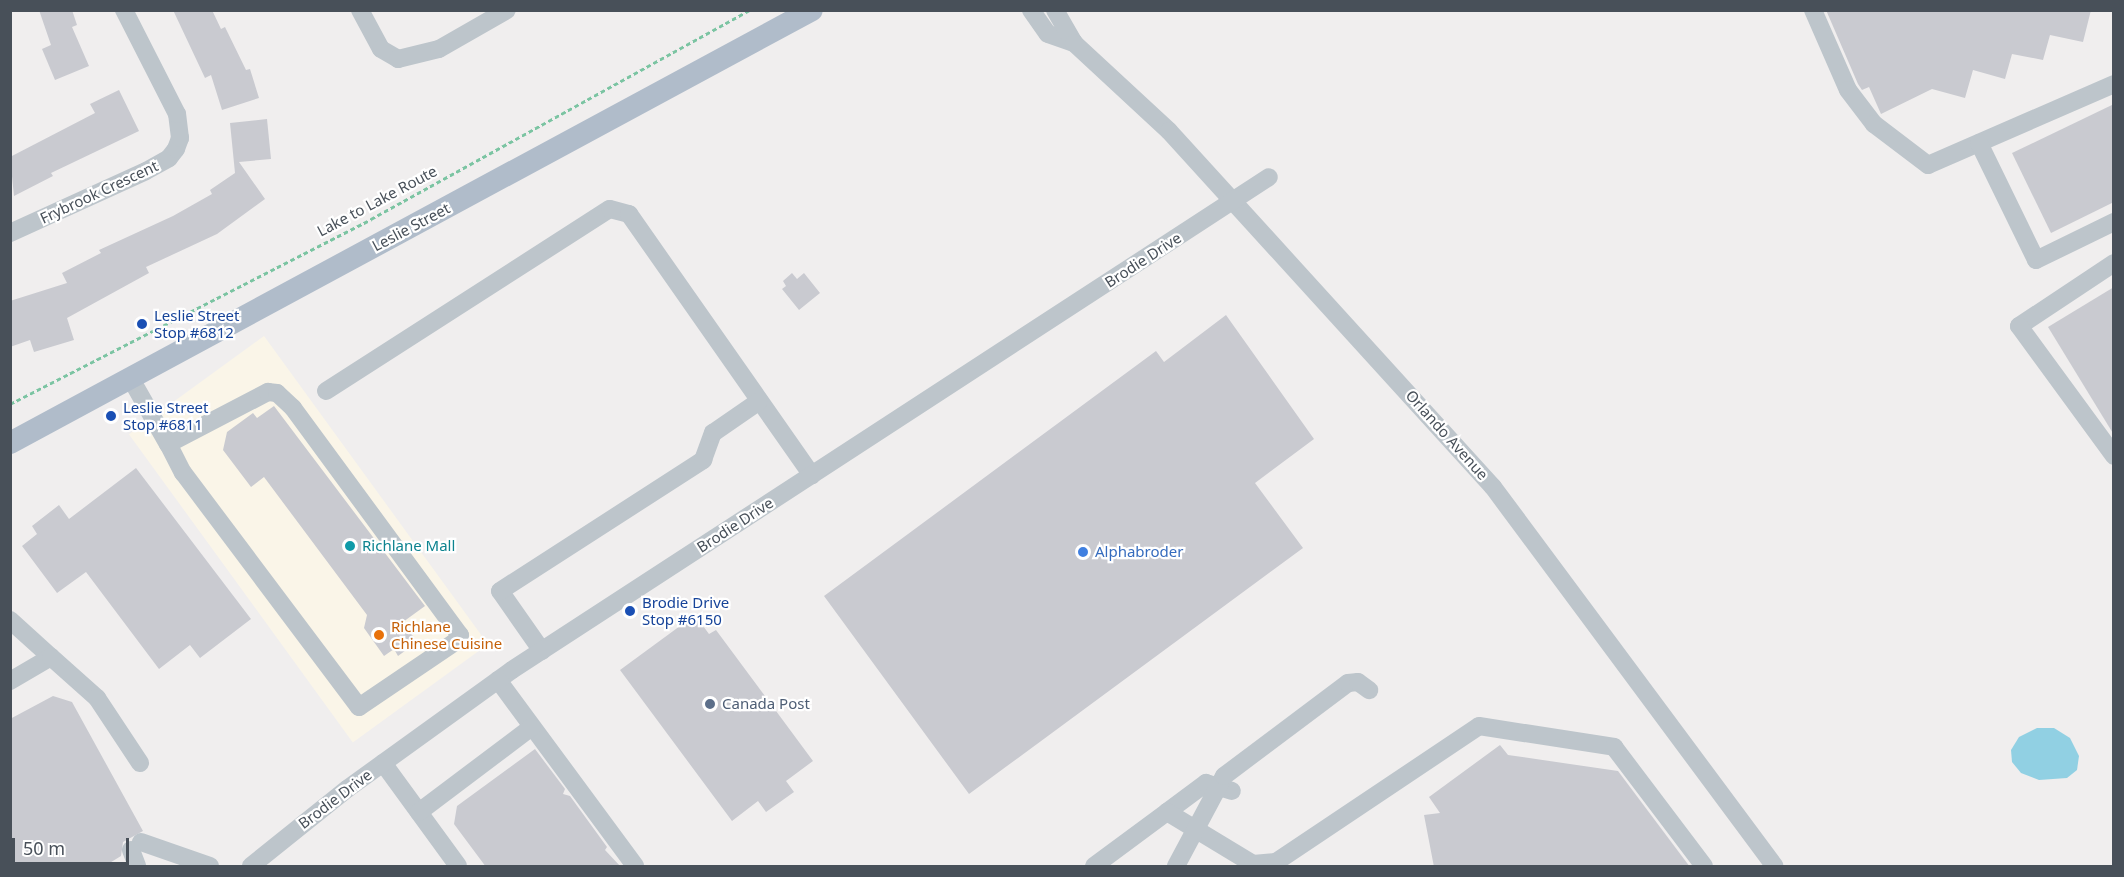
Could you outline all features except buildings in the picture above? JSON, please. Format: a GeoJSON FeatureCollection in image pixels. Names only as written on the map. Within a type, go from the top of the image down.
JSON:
{"type":"FeatureCollection","features":[{"type":"Feature","properties":{"kind":"main road","name":"Leslie Street"},"geometry":{"type":"LineString","coordinates":[[10,443],[812,10]]}},
{"type":"Feature","properties":{"kind":"street","name":"Frybrook Crescent"},"geometry":{"type":"LineString","coordinates":[[10,232],[146,171],[169,158],[176,148],[180,138],[177,114],[124,10]]}},
{"type":"Feature","properties":{"kind":"street"},"geometry":{"type":"LineString","coordinates":[[360,10],[381,49],[398,59],[439,50],[507,10]]}},
{"type":"Feature","properties":{"kind":"street","name":"Orlando Avenue"},"geometry":{"type":"LineString","coordinates":[[1031,10],[1048,34],[1074,43]]}},
{"type":"Feature","properties":{"kind":"street","name":"Orlando Avenue"},"geometry":{"type":"LineString","coordinates":[[1055,10],[1074,43],[1138,101],[1233,201],[1493,487],[1773,867]]}},
{"type":"Feature","properties":{"kind":"street"},"geometry":{"type":"LineString","coordinates":[[1813,10],[1848,90],[1874,124],[1928,165],[2114,84]]}},
{"type":"Feature","properties":{"kind":"street"},"geometry":{"type":"LineString","coordinates":[[1979,143],[2036,260],[2114,222]]}},
{"type":"Feature","properties":{"kind":"street","name":"Brodie Drive"},"geometry":{"type":"LineString","coordinates":[[251,867],[383,763],[498,680],[1269,177]]}},
{"type":"Feature","properties":{"kind":"street"},"geometry":{"type":"LineString","coordinates":[[326,391],[610,209],[629,214],[758,402],[812,475]]}},
{"type":"Feature","properties":{"kind":"street"},"geometry":{"type":"LineString","coordinates":[[2114,263],[2019,326],[2114,456]]}},
{"type":"Feature","properties":{"kind":"street"},"geometry":{"type":"LineString","coordinates":[[131,379],[183,473],[359,707],[455,642],[460,635],[292,408],[277,393],[268,392],[168,444]]}},
{"type":"Feature","properties":{"kind":"street"},"geometry":{"type":"LineString","coordinates":[[542,651],[500,591],[703,460],[713,433],[758,402]]}},
{"type":"Feature","properties":{"kind":"street"},"geometry":{"type":"LineString","coordinates":[[10,620],[97,698],[140,763]]}},
{"type":"Feature","properties":{"kind":"street"},"geometry":{"type":"LineString","coordinates":[[10,681],[51,657]]}},
{"type":"Feature","properties":{"kind":"street"},"geometry":{"type":"LineString","coordinates":[[498,680],[635,867]]}},
{"type":"Feature","properties":{"kind":"street"},"geometry":{"type":"LineString","coordinates":[[1178,863],[1224,776],[1348,683],[1359,682],[1369,690]]}},
{"type":"Feature","properties":{"kind":"street"},"geometry":{"type":"LineString","coordinates":[[1167,812],[1253,864],[1276,862],[1479,726],[1614,747],[1704,867]]}},
{"type":"Feature","properties":{"kind":"street"},"geometry":{"type":"LineString","coordinates":[[419,812],[532,727]]}},
{"type":"Feature","properties":{"kind":"street"},"geometry":{"type":"LineString","coordinates":[[383,763],[458,867]]}},
{"type":"Feature","properties":{"kind":"street"},"geometry":{"type":"LineString","coordinates":[[1206,783],[1232,791]]}},
{"type":"Feature","properties":{"kind":"street"},"geometry":{"type":"LineString","coordinates":[[1094,867],[1206,783]]}},
{"type":"Feature","properties":{"kind":"street"},"geometry":{"type":"LineString","coordinates":[[1183,822],[1206,783]]}},
{"type":"Feature","properties":{"kind":"street"},"geometry":{"type":"LineString","coordinates":[[137,853],[210,867]]}},
{"type":"Feature","properties":{"kind":"path","name":"Lake to Lake Route"},"geometry":{"type":"LineString","coordinates":[[10,404],[371,219],[749,10]]}},
{"type":"Feature","properties":{"kind":"shaded area"},"geometry":{"type":"Polygon","coordinates":[[[264,336],[488,644],[353,742],[129,434],[264,336]]]}},
{"type":"Feature","properties":{"kind":"water"},"geometry":{"type":"Polygon","coordinates":[[[2037,728],[2054,728],[2070,738],[2079,756],[2077,770],[2067,778],[2039,780],[2021,773],[2012,762],[2011,750],[2019,737],[2037,728]]]}},
{"type":"Feature","properties":{"kind":"place","name":"Leslie Street Stop #6812"},"geometry":{"type":"Point","coordinates":[142,324]}},
{"type":"Feature","properties":{"kind":"place","name":"Leslie Street Stop #6811"},"geometry":{"type":"Point","coordinates":[111,416]}},
{"type":"Feature","properties":{"kind":"place","name":"Richlane Mall"},"geometry":{"type":"Point","coordinates":[350,546]}},
{"type":"Feature","properties":{"kind":"place","name":"Alphabroder"},"geometry":{"type":"Point","coordinates":[1083,552]}},
{"type":"Feature","properties":{"kind":"place","name":"Brodie Drive Stop #6150"},"geometry":{"type":"Point","coordinates":[630,611]}},
{"type":"Feature","properties":{"kind":"place","name":"Richlane Chinese Cuisine"},"geometry":{"type":"Point","coordinates":[379,635]}},
{"type":"Feature","properties":{"kind":"place","name":"Canada Post"},"geometry":{"type":"Point","coordinates":[710,704]}}]}
